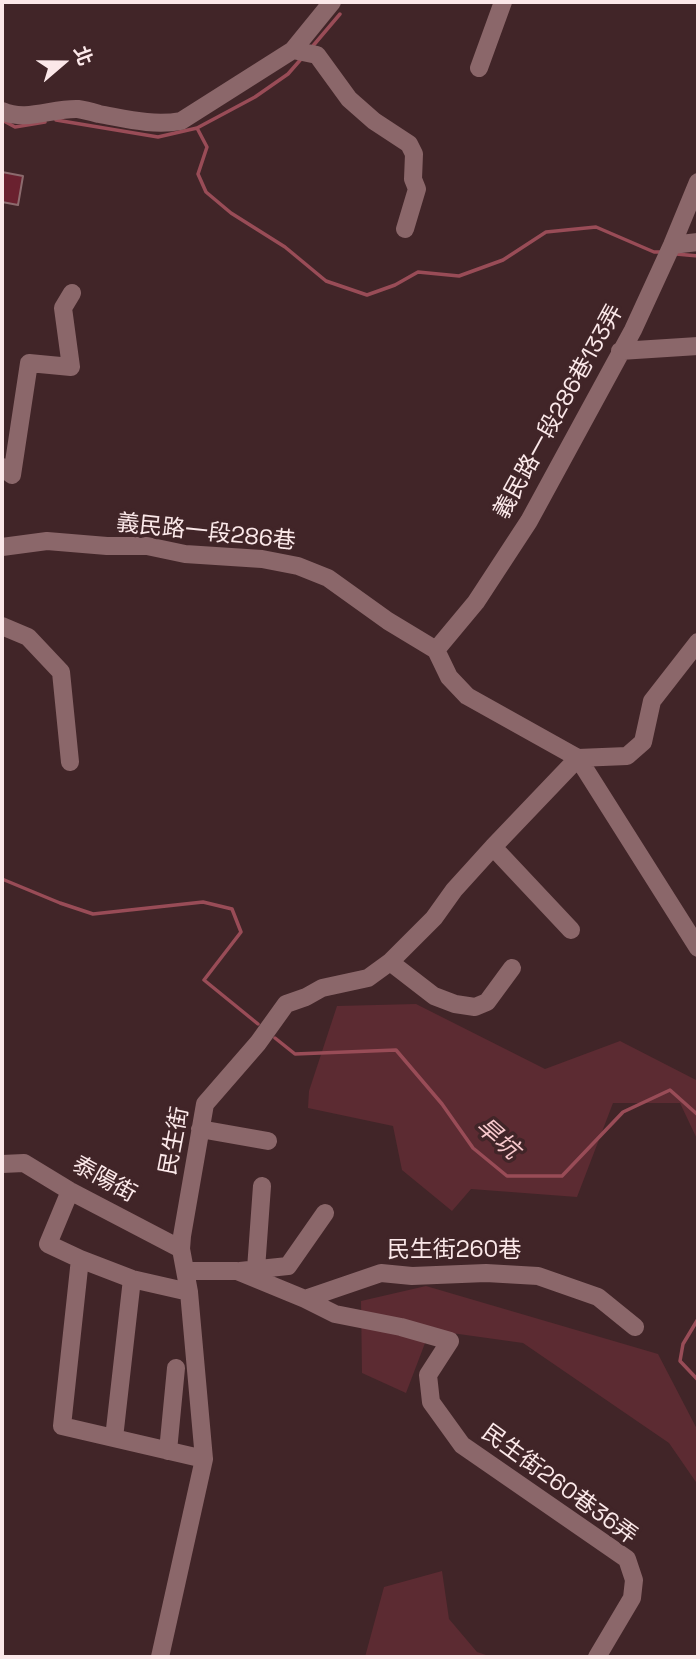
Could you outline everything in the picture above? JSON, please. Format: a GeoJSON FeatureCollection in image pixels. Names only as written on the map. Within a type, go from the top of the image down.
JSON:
{"type":"FeatureCollection","features":[{"type":"Feature","properties":{"kind":"street"},"geometry":{"type":"LineString","coordinates":[[2,111],[22,115],[77,109],[149,123],[181,121],[293,50],[332,2]]}},
{"type":"Feature","properties":{"kind":"street"},"geometry":{"type":"LineString","coordinates":[[479,68],[503,2]]}},
{"type":"Feature","properties":{"kind":"street"},"geometry":{"type":"LineString","coordinates":[[293,50],[317,55],[349,99],[374,121],[409,144],[414,153],[413,179],[417,189],[405,229]]}},
{"type":"Feature","properties":{"kind":"street","name":"義民路一段286巷133弄"},"geometry":{"type":"LineString","coordinates":[[436,650],[476,602],[529,521],[633,330],[698,182]]}},
{"type":"Feature","properties":{"kind":"street"},"geometry":{"type":"LineString","coordinates":[[670,250],[698,242]]}},
{"type":"Feature","properties":{"kind":"street"},"geometry":{"type":"LineString","coordinates":[[2,467],[12,475],[29,363],[71,367],[63,308],[72,293]]}},
{"type":"Feature","properties":{"kind":"street"},"geometry":{"type":"LineString","coordinates":[[620,351],[698,346]]}},
{"type":"Feature","properties":{"kind":"street","name":"義民路一段286巷"},"geometry":{"type":"LineString","coordinates":[[2,547],[47,541],[146,546],[185,554],[262,559],[298,566],[328,579],[388,621],[436,650]]}},
{"type":"Feature","properties":{"kind":"street"},"geometry":{"type":"LineString","coordinates":[[2,626],[28,638],[61,672],[70,762]]}},
{"type":"Feature","properties":{"kind":"street"},"geometry":{"type":"LineString","coordinates":[[578,758],[627,756],[643,742],[652,701],[698,642]]}},
{"type":"Feature","properties":{"kind":"street"},"geometry":{"type":"LineString","coordinates":[[436,650],[449,677],[467,696],[578,758],[698,948]]}},
{"type":"Feature","properties":{"kind":"street","name":"民生街"},"geometry":{"type":"LineString","coordinates":[[160,1657],[204,1459],[189,1292],[181,1249],[205,1104],[258,1043],[286,1004],[322,988],[369,978],[390,962],[434,918],[454,890],[578,758]]}},
{"type":"Feature","properties":{"kind":"street"},"geometry":{"type":"LineString","coordinates":[[493,847],[571,930]]}},
{"type":"Feature","properties":{"kind":"street"},"geometry":{"type":"LineString","coordinates":[[390,962],[434,996],[475,1007],[487,1002],[512,968]]}},
{"type":"Feature","properties":{"kind":"street"},"geometry":{"type":"LineString","coordinates":[[201,1129],[268,1141]]}},
{"type":"Feature","properties":{"kind":"street","name":"泰陽街"},"geometry":{"type":"LineString","coordinates":[[2,1164],[23,1163],[70,1191],[181,1249]]}},
{"type":"Feature","properties":{"kind":"street"},"geometry":{"type":"LineString","coordinates":[[256,1269],[262,1186]]}},
{"type":"Feature","properties":{"kind":"street"},"geometry":{"type":"LineString","coordinates":[[70,1191],[48,1244],[132,1279],[189,1292]]}},
{"type":"Feature","properties":{"kind":"street"},"geometry":{"type":"LineString","coordinates":[[185,1270],[237,1271],[288,1266],[326,1213]]}},
{"type":"Feature","properties":{"kind":"street"},"geometry":{"type":"LineString","coordinates":[[80,1259],[62,1426],[204,1459]]}},
{"type":"Feature","properties":{"kind":"street"},"geometry":{"type":"LineString","coordinates":[[237,1271],[305,1299]]}},
{"type":"Feature","properties":{"kind":"street","name":"民生街260巷"},"geometry":{"type":"LineString","coordinates":[[305,1299],[381,1273],[412,1276],[486,1273],[538,1276],[598,1297],[635,1327]]}},
{"type":"Feature","properties":{"kind":"street"},"geometry":{"type":"LineString","coordinates":[[114,1438],[132,1279]]}},
{"type":"Feature","properties":{"kind":"street","name":"民生街260巷36弄"},"geometry":{"type":"LineString","coordinates":[[305,1299],[335,1314],[401,1327],[450,1341],[428,1376],[431,1402],[462,1445],[627,1559],[634,1580],[632,1598],[597,1657]]}},
{"type":"Feature","properties":{"kind":"street"},"geometry":{"type":"LineString","coordinates":[[168,1451],[176,1368]]}},
{"type":"Feature","properties":{"kind":"shaded area"},"geometry":{"type":"Polygon","coordinates":[[[416,1004],[545,1069],[620,1041],[698,1081],[698,1141],[680,1103],[613,1103],[577,1197],[471,1189],[452,1211],[402,1170],[393,1126],[308,1108],[309,1091],[337,1006],[416,1004]]]}},
{"type":"Feature","properties":{"kind":"shaded area"},"geometry":{"type":"Polygon","coordinates":[[[426,1286],[658,1354],[698,1431],[698,1485],[669,1443],[523,1343],[430,1330],[406,1393],[362,1373],[361,1301],[426,1286]]]}},
{"type":"Feature","properties":{"kind":"shaded area"},"geometry":{"type":"Polygon","coordinates":[[[442,1571],[449,1619],[477,1652],[492,1657],[365,1657],[384,1587],[442,1571]]]}},
{"type":"Feature","properties":{"kind":"building"},"geometry":{"type":"Polygon","coordinates":[[[2,172],[23,176],[18,205],[2,202],[2,172]]]}},
{"type":"Feature","properties":{"kind":"waterway"},"geometry":{"type":"LineString","coordinates":[[312,47],[340,14]]}},
{"type":"Feature","properties":{"kind":"waterway"},"geometry":{"type":"LineString","coordinates":[[197,128],[255,97],[288,74],[302,58]]}},
{"type":"Feature","properties":{"kind":"waterway"},"geometry":{"type":"LineString","coordinates":[[2,120],[15,127],[45,122]]}},
{"type":"Feature","properties":{"kind":"waterway"},"geometry":{"type":"LineString","coordinates":[[56,120],[158,137],[197,128],[207,147],[198,174],[206,192],[231,213],[285,247],[326,281],[367,295],[395,285],[418,272],[459,276],[503,260],[546,232],[596,227],[654,252],[661,252]]}},
{"type":"Feature","properties":{"kind":"waterway"},"geometry":{"type":"LineString","coordinates":[[676,254],[698,256]]}},
{"type":"Feature","properties":{"kind":"waterway","name":"旱坑"},"geometry":{"type":"LineString","coordinates":[[2,879],[93,914],[203,902],[232,909],[241,932],[204,980],[258,1024]]}},
{"type":"Feature","properties":{"kind":"waterway","name":"旱坑"},"geometry":{"type":"LineString","coordinates":[[275,1038],[295,1054],[396,1050],[442,1104],[473,1148],[507,1176],[562,1176],[623,1112],[670,1090],[698,1115]]}},
{"type":"Feature","properties":{"kind":"waterway","name":"旱坑"},"geometry":{"type":"LineString","coordinates":[[698,1319],[683,1344],[680,1361],[698,1380]]}}]}
